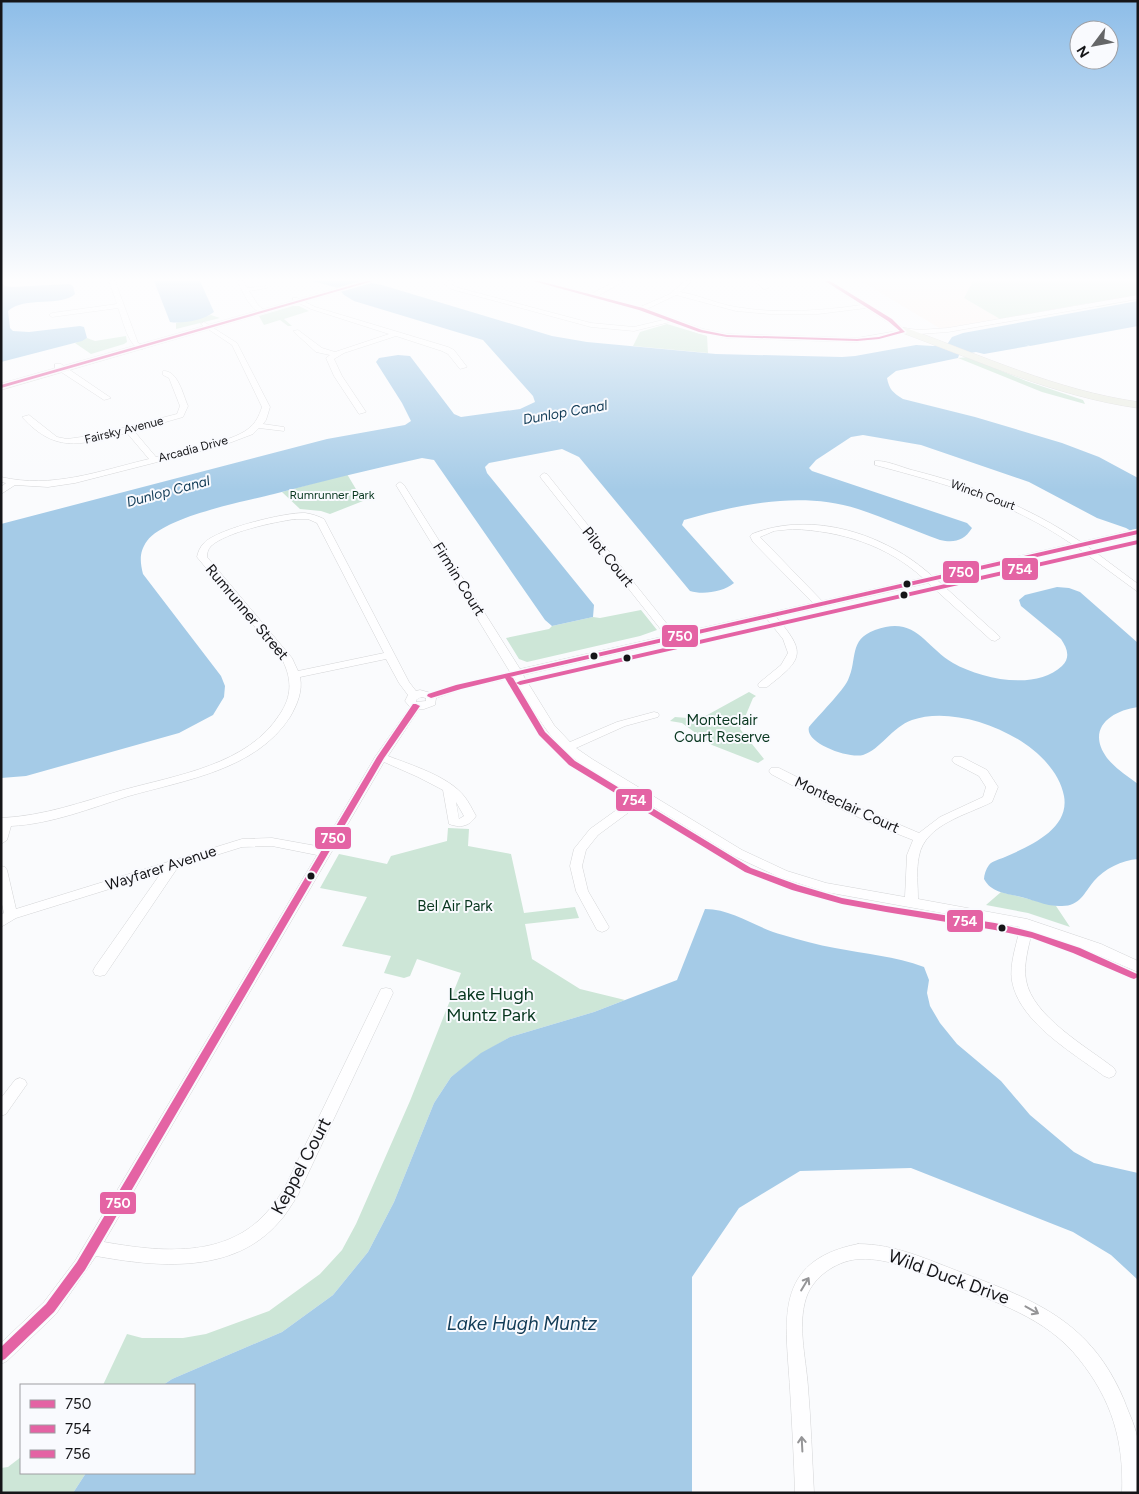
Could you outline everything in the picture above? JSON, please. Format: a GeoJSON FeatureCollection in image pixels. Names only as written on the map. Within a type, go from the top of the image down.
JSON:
{"type":"FeatureCollection","features":[{"type":"Feature","properties":{"kind":"main road"},"geometry":{"type":"LineString","coordinates":[[1,387],[121,351]]}},
{"type":"Feature","properties":{"kind":"main road"},"geometry":{"type":"LineString","coordinates":[[961,351],[1056,388],[1100,400],[1138,405]]}},
{"type":"Feature","properties":{"kind":"main road"},"geometry":{"type":"LineString","coordinates":[[1,382],[60,368]]}},
{"type":"Feature","properties":{"kind":"street"},"geometry":{"type":"LineString","coordinates":[[238,351],[266,407],[262,420],[257,425]]}},
{"type":"Feature","properties":{"kind":"street"},"geometry":{"type":"LineString","coordinates":[[322,351],[334,354]]}},
{"type":"Feature","properties":{"kind":"street"},"geometry":{"type":"LineString","coordinates":[[344,351],[334,354],[330,358],[362,412]]}},
{"type":"Feature","properties":{"kind":"street"},"geometry":{"type":"LineString","coordinates":[[448,351],[463,367]]}},
{"type":"Feature","properties":{"kind":"street"},"geometry":{"type":"LineString","coordinates":[[60,368],[107,398]]}},
{"type":"Feature","properties":{"kind":"street","name":"Fairsky Avenue"},"geometry":{"type":"LineString","coordinates":[[26,417],[54,439],[65,442],[75,442],[172,418],[184,411],[184,406],[172,377],[166,373]]}},
{"type":"Feature","properties":{"kind":"street"},"geometry":{"type":"LineString","coordinates":[[257,425],[281,429]]}},
{"type":"Feature","properties":{"kind":"street","name":"Arcadia Drive"},"geometry":{"type":"LineString","coordinates":[[1,479],[22,484],[48,484],[75,480],[221,442],[250,432],[257,425]]}},
{"type":"Feature","properties":{"kind":"street"},"geometry":{"type":"LineString","coordinates":[[128,429],[154,460]]}},
{"type":"Feature","properties":{"kind":"street","name":"Winch Court"},"geometry":{"type":"LineString","coordinates":[[878,463],[939,479],[1018,508],[1064,534],[1138,589]]}},
{"type":"Feature","properties":{"kind":"street","name":"Pilot Court"},"geometry":{"type":"LineString","coordinates":[[544,476],[673,638]]}},
{"type":"Feature","properties":{"kind":"street"},"geometry":{"type":"LineString","coordinates":[[1,491],[13,482]]}},
{"type":"Feature","properties":{"kind":"street","name":"Firmin Court"},"geometry":{"type":"LineString","coordinates":[[400,485],[550,727],[568,747],[588,762],[738,853],[783,874],[826,887],[1027,924],[1088,944],[1137,965]]}},
{"type":"Feature","properties":{"kind":"street","name":"Rumrunner Street"},"geometry":{"type":"LineString","coordinates":[[4,822],[30,820],[66,811],[211,769],[257,745],[275,729],[286,715],[294,698],[295,675],[288,660],[202,557],[203,549],[209,543],[234,532],[291,517],[302,516],[322,521],[404,683],[415,701]]}},
{"type":"Feature","properties":{"kind":"street"},"geometry":{"type":"LineString","coordinates":[[820,605],[758,542],[755,536],[762,532],[792,526],[813,526],[834,530],[898,553],[932,580],[995,638]]}},
{"type":"Feature","properties":{"kind":"street"},"geometry":{"type":"LineString","coordinates":[[1,1355],[55,1302],[93,1248],[415,701],[428,705],[432,700],[431,696],[459,687],[1135,533]]}},
{"type":"Feature","properties":{"kind":"street"},"geometry":{"type":"LineString","coordinates":[[763,685],[787,667],[793,657],[793,645],[790,639],[769,616]]}},
{"type":"Feature","properties":{"kind":"street"},"geometry":{"type":"LineString","coordinates":[[295,675],[390,655]]}},
{"type":"Feature","properties":{"kind":"street"},"geometry":{"type":"LineString","coordinates":[[568,747],[620,724],[654,714]]}},
{"type":"Feature","properties":{"kind":"street"},"geometry":{"type":"LineString","coordinates":[[381,758],[439,783],[449,790]]}},
{"type":"Feature","properties":{"kind":"street"},"geometry":{"type":"LineString","coordinates":[[911,902],[913,854],[921,838],[934,825],[988,798],[992,787],[983,773],[958,760]]}},
{"type":"Feature","properties":{"kind":"street","name":"Monteclair Court"},"geometry":{"type":"LineString","coordinates":[[775,771],[820,796],[870,819],[921,838]]}},
{"type":"Feature","properties":{"kind":"street"},"geometry":{"type":"LineString","coordinates":[[602,927],[582,891],[576,866],[580,849],[594,832],[644,796]]}},
{"type":"Feature","properties":{"kind":"street"},"geometry":{"type":"LineString","coordinates":[[1,840],[4,822]]}},
{"type":"Feature","properties":{"kind":"street","name":"Wayfarer Avenue"},"geometry":{"type":"LineString","coordinates":[[6,919],[228,846],[254,841],[272,842],[325,852]]}},
{"type":"Feature","properties":{"kind":"street"},"geometry":{"type":"LineString","coordinates":[[100,971],[174,864]]}},
{"type":"Feature","properties":{"kind":"street"},"geometry":{"type":"LineString","coordinates":[[1,870],[6,919]]}},
{"type":"Feature","properties":{"kind":"street"},"geometry":{"type":"LineString","coordinates":[[1027,924],[1019,973],[1021,990],[1026,1000],[1046,1024],[1109,1072]]}},
{"type":"Feature","properties":{"kind":"street","name":"Keppel Court"},"geometry":{"type":"LineString","coordinates":[[93,1248],[151,1256],[200,1257],[232,1248],[262,1229],[273,1219],[291,1192],[386,993]]}},
{"type":"Feature","properties":{"kind":"street"},"geometry":{"type":"LineString","coordinates":[[1,1110],[20,1084]]}},
{"type":"Feature","properties":{"kind":"street","name":"Wild Duck Drive"},"geometry":{"type":"LineString","coordinates":[[805,1493],[795,1328],[798,1298],[802,1287],[820,1266],[845,1254],[860,1251],[888,1253],[1006,1298],[1035,1311],[1067,1333],[1083,1348],[1100,1370],[1114,1392],[1126,1418],[1135,1464],[1131,1493]]}},
{"type":"Feature","properties":{"kind":"green space"},"geometry":{"type":"Polygon","coordinates":[[[86,351],[102,351],[91,354],[86,351]]]}},
{"type":"Feature","properties":{"kind":"green space"},"geometry":{"type":"Polygon","coordinates":[[[684,351],[708,351],[708,353],[684,351]]]}},
{"type":"Feature","properties":{"kind":"green space"},"geometry":{"type":"Polygon","coordinates":[[[968,357],[1026,381],[1083,400],[1085,404],[1042,392],[958,358],[968,357]]]}},
{"type":"Feature","properties":{"kind":"green space","name":"Rumrunner Park"},"geometry":{"type":"Polygon","coordinates":[[[347,474],[363,501],[330,514],[300,509],[282,492],[347,474]]]}},
{"type":"Feature","properties":{"kind":"green space"},"geometry":{"type":"Polygon","coordinates":[[[641,610],[657,630],[640,636],[527,662],[519,659],[506,638],[593,617],[600,618],[641,610]]]}},
{"type":"Feature","properties":{"kind":"green space","name":"Monteclair Court Reserve"},"geometry":{"type":"Polygon","coordinates":[[[749,692],[756,696],[753,698],[740,729],[764,759],[758,763],[712,745],[682,723],[670,721],[675,717],[700,719],[749,692]]]}},
{"type":"Feature","properties":{"kind":"green space"},"geometry":{"type":"Polygon","coordinates":[[[448,828],[469,829],[468,846],[511,854],[524,913],[575,907],[579,918],[525,924],[532,959],[580,989],[625,1000],[594,1012],[510,1037],[481,1054],[451,1077],[434,1103],[394,1202],[368,1252],[333,1295],[282,1332],[172,1379],[164,1384],[103,1384],[127,1334],[142,1338],[183,1338],[206,1334],[269,1311],[320,1274],[342,1250],[356,1224],[410,1101],[461,973],[417,959],[410,976],[404,978],[384,973],[391,956],[342,946],[367,897],[320,888],[339,854],[387,864],[391,856],[447,841],[448,828]]]}},
{"type":"Feature","properties":{"kind":"green space"},"geometry":{"type":"Polygon","coordinates":[[[1001,892],[1056,906],[1070,927],[1028,913],[986,905],[1001,892]]]}},
{"type":"Feature","properties":{"kind":"green space"},"geometry":{"type":"Polygon","coordinates":[[[20,1458],[20,1474],[85,1474],[73,1493],[1,1493],[1,1468],[8,1467],[20,1458]]]}},
{"type":"Feature","properties":{"kind":"water"},"geometry":{"type":"Polygon","coordinates":[[[1,351],[45,351],[1,362],[1,351]]]}},
{"type":"Feature","properties":{"kind":"water","name":"Dunlop Canal"},"geometry":{"type":"Polygon","coordinates":[[[493,351],[681,351],[716,354],[842,357],[884,351],[1002,351],[959,355],[958,358],[896,371],[887,378],[892,390],[903,399],[975,417],[1062,443],[1099,457],[1138,478],[1138,535],[1126,528],[1097,518],[1029,482],[921,445],[863,435],[851,437],[816,460],[809,468],[812,471],[967,523],[972,528],[966,536],[958,540],[940,540],[858,509],[815,501],[771,502],[727,509],[684,520],[682,525],[734,583],[719,591],[695,592],[690,591],[579,457],[562,449],[489,463],[485,467],[487,473],[594,605],[593,617],[552,626],[545,620],[434,460],[422,458],[206,511],[170,524],[157,532],[147,541],[141,553],[143,574],[221,676],[225,686],[224,697],[213,715],[179,733],[26,776],[1,778],[1,524],[327,439],[405,425],[411,421],[376,362],[379,358],[398,355],[410,356],[454,414],[461,417],[520,409],[535,402],[533,396],[493,351]]]}},
{"type":"Feature","properties":{"kind":"water"},"geometry":{"type":"Polygon","coordinates":[[[1057,587],[1069,588],[1080,592],[1138,643],[1138,707],[1110,717],[1100,730],[1099,738],[1101,748],[1107,758],[1117,769],[1138,784],[1138,859],[1120,863],[1108,869],[1094,881],[1077,901],[1073,904],[1062,906],[1045,904],[998,891],[990,887],[984,879],[986,870],[994,861],[1036,842],[1046,835],[1061,818],[1064,808],[1064,796],[1057,776],[1043,759],[1024,743],[1003,731],[979,722],[955,717],[932,716],[912,720],[898,728],[869,752],[856,756],[829,749],[813,739],[809,733],[809,727],[836,697],[848,680],[855,651],[861,639],[866,634],[889,626],[900,626],[910,629],[953,663],[978,674],[1008,680],[1023,680],[1051,674],[1065,663],[1067,652],[1065,646],[1061,639],[1021,606],[1019,600],[1025,595],[1057,587]]]}},
{"type":"Feature","properties":{"kind":"water","name":"Lake Hugh Muntz"},"geometry":{"type":"Polygon","coordinates":[[[705,909],[735,915],[773,932],[802,941],[891,958],[924,967],[929,980],[927,993],[930,1006],[940,1023],[957,1044],[1001,1081],[1030,1115],[1074,1152],[1094,1163],[1138,1173],[1138,1280],[1111,1255],[1073,1232],[911,1168],[800,1171],[739,1208],[692,1277],[692,1493],[73,1493],[85,1474],[195,1474],[195,1384],[164,1384],[172,1379],[282,1332],[333,1295],[368,1252],[394,1202],[434,1103],[451,1077],[481,1053],[510,1037],[594,1012],[677,980],[705,909]]]}},
{"type":"Feature","properties":{"kind":"transit line","name":"756"},"geometry":{"type":"LineString","coordinates":[[1,387],[128,351]]}},
{"type":"Feature","properties":{"kind":"transit line","name":"750"},"geometry":{"type":"LineString","coordinates":[[431,696],[459,687],[518,673],[1138,532]]}},
{"type":"Feature","properties":{"kind":"transit line","name":"754"},"geometry":{"type":"LineString","coordinates":[[520,683],[1138,542]]}},
{"type":"Feature","properties":{"kind":"transit line","name":"754"},"geometry":{"type":"LineString","coordinates":[[509,678],[542,733],[572,763],[748,870],[818,895],[842,901],[1032,935],[1077,950],[1134,976]]}},
{"type":"Feature","properties":{"kind":"transit line","name":"750"},"geometry":{"type":"LineString","coordinates":[[1,1355],[50,1308],[81,1266],[381,757],[416,706]]}},
{"type":"Feature","properties":{"kind":"park label","name":"Bel Air Park"},"geometry":{"type":"Point","coordinates":[455,906]}},
{"type":"Feature","properties":{"kind":"park label","name":"Lake Hugh Muntz Park"},"geometry":{"type":"Point","coordinates":[491,1004]}}]}
